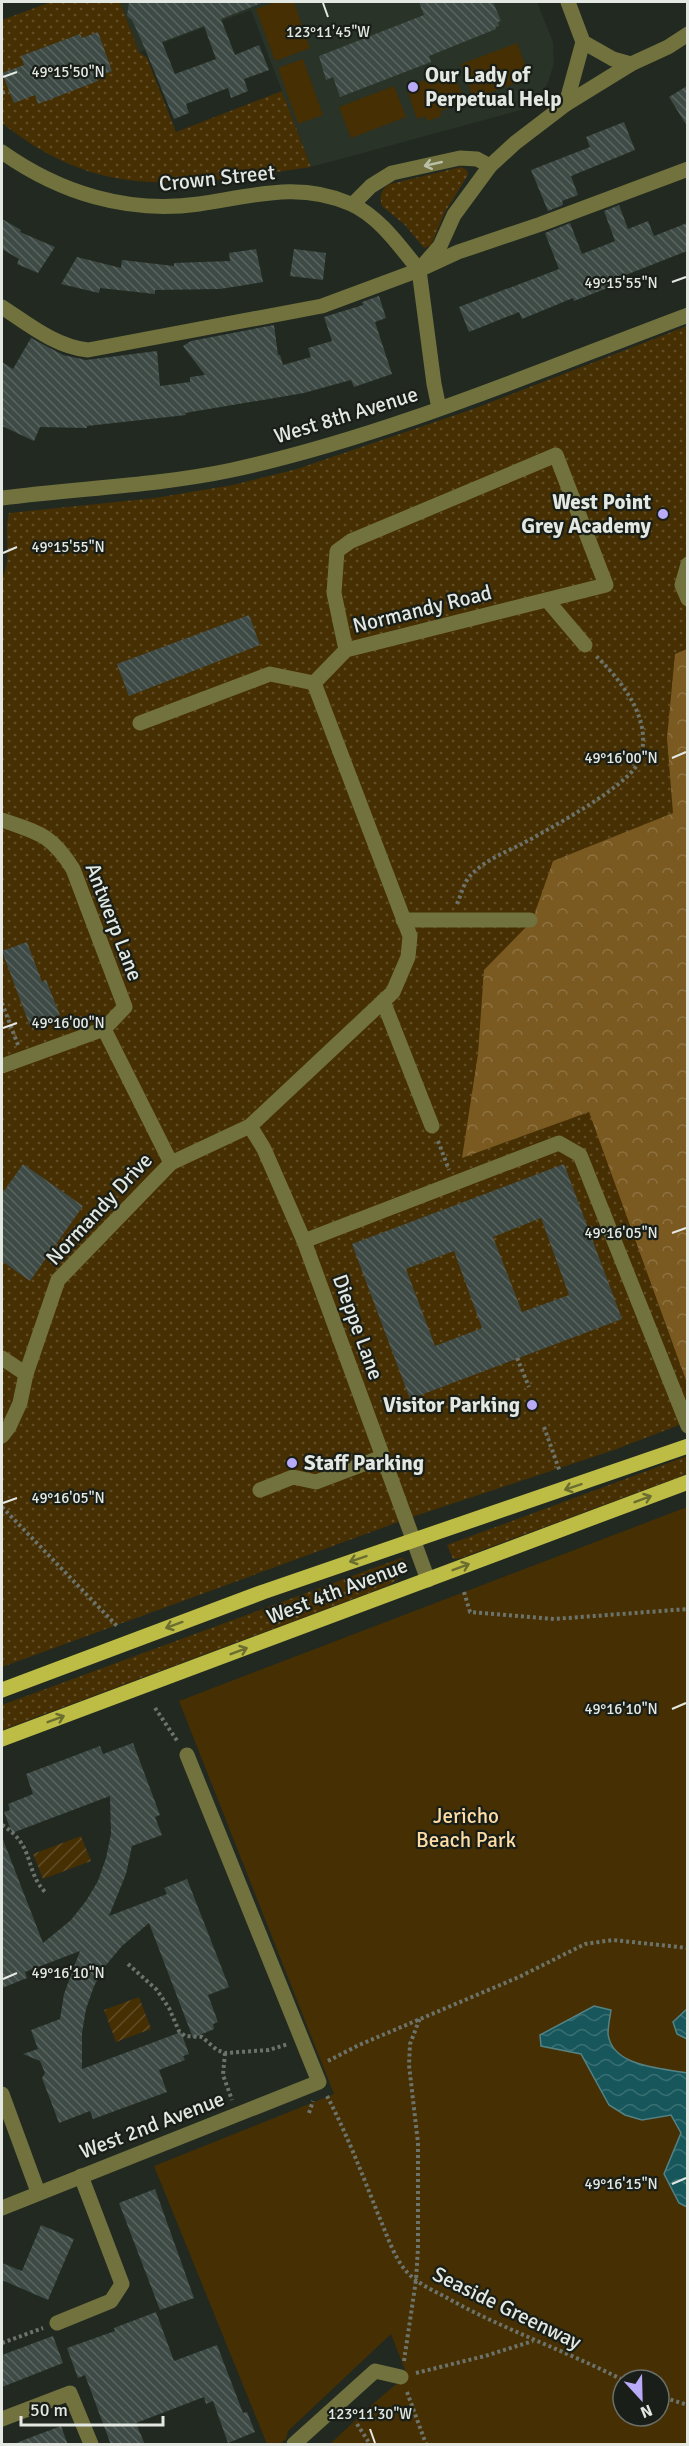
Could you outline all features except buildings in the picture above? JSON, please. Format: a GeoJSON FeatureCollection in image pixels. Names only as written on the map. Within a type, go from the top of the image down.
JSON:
{"type":"FeatureCollection","features":[{"type":"Feature","properties":{"kind":"main road","name":"West 4th Avenue"},"geometry":{"type":"LineString","coordinates":[[2,1690],[263,1592],[687,1446]]}},
{"type":"Feature","properties":{"kind":"main road","name":"West 4th Avenue"},"geometry":{"type":"LineString","coordinates":[[2,1739],[687,1482]]}},
{"type":"Feature","properties":{"kind":"street"},"geometry":{"type":"LineString","coordinates":[[566,104],[583,42],[568,2]]}},
{"type":"Feature","properties":{"kind":"street"},"geometry":{"type":"LineString","coordinates":[[439,408],[419,270],[440,246],[454,215],[489,166],[566,104],[687,34]]}},
{"type":"Feature","properties":{"kind":"street"},"geometry":{"type":"LineString","coordinates":[[583,42],[613,59],[632,64]]}},
{"type":"Feature","properties":{"kind":"street","name":"Crown Street"},"geometry":{"type":"LineString","coordinates":[[2,152],[26,169],[65,187],[104,201],[144,207],[177,206],[252,193],[303,191],[328,196],[353,204],[366,212],[395,240],[419,270]]}},
{"type":"Feature","properties":{"kind":"street"},"geometry":{"type":"LineString","coordinates":[[353,204],[371,186],[392,173],[460,158],[477,159],[489,166]]}},
{"type":"Feature","properties":{"kind":"street"},"geometry":{"type":"LineString","coordinates":[[2,307],[60,343],[75,349],[88,350],[322,306],[419,270],[458,252],[541,224],[687,169]]}},
{"type":"Feature","properties":{"kind":"street","name":"West 8th Avenue"},"geometry":{"type":"LineString","coordinates":[[2,498],[229,470],[291,456],[439,408],[687,315]]}},
{"type":"Feature","properties":{"kind":"street","name":"Normandy Road"},"geometry":{"type":"LineString","coordinates":[[314,683],[346,650],[606,585],[556,455],[351,541],[337,551],[334,593],[346,650]]}},
{"type":"Feature","properties":{"kind":"street"},"geometry":{"type":"LineString","coordinates":[[687,564],[682,585],[687,599]]}},
{"type":"Feature","properties":{"kind":"street"},"geometry":{"type":"LineString","coordinates":[[547,600],[585,645]]}},
{"type":"Feature","properties":{"kind":"street"},"geometry":{"type":"LineString","coordinates":[[140,723],[270,674],[314,683],[404,920],[530,920]]}},
{"type":"Feature","properties":{"kind":"street","name":"Antwerp Lane"},"geometry":{"type":"LineString","coordinates":[[2,819],[45,835],[61,850],[73,869],[124,1007],[104,1029]]}},
{"type":"Feature","properties":{"kind":"street","name":"Normandy Drive"},"geometry":{"type":"LineString","coordinates":[[2,1436],[9,1427],[20,1403],[26,1374],[58,1280],[171,1163],[250,1126],[393,992],[408,957],[410,936],[404,920]]}},
{"type":"Feature","properties":{"kind":"street"},"geometry":{"type":"LineString","coordinates":[[383,1001],[432,1126]]}},
{"type":"Feature","properties":{"kind":"street"},"geometry":{"type":"LineString","coordinates":[[2,1066],[104,1029],[171,1163]]}},
{"type":"Feature","properties":{"kind":"street","name":"Dieppe Lane"},"geometry":{"type":"LineString","coordinates":[[250,1126],[264,1149],[304,1241],[428,1580]]}},
{"type":"Feature","properties":{"kind":"street"},"geometry":{"type":"LineString","coordinates":[[304,1241],[559,1143],[580,1155],[687,1426]]}},
{"type":"Feature","properties":{"kind":"street"},"geometry":{"type":"LineString","coordinates":[[2,1358],[26,1374]]}},
{"type":"Feature","properties":{"kind":"street"},"geometry":{"type":"LineString","coordinates":[[260,1490],[293,1477],[316,1482],[382,1457]]}},
{"type":"Feature","properties":{"kind":"street"},"geometry":{"type":"LineString","coordinates":[[187,1755],[319,2082]]}},
{"type":"Feature","properties":{"kind":"street","name":"West 2nd Avenue"},"geometry":{"type":"LineString","coordinates":[[2,2208],[319,2082]]}},
{"type":"Feature","properties":{"kind":"street"},"geometry":{"type":"LineString","coordinates":[[2,2094],[38,2192]]}},
{"type":"Feature","properties":{"kind":"street"},"geometry":{"type":"LineString","coordinates":[[57,2323],[111,2301],[122,2284],[81,2176]]}},
{"type":"Feature","properties":{"kind":"street"},"geometry":{"type":"LineString","coordinates":[[294,2445],[375,2371],[401,2377]]}},
{"type":"Feature","properties":{"kind":"street"},"geometry":{"type":"LineString","coordinates":[[2,2419],[70,2392],[91,2445]]}},
{"type":"Feature","properties":{"kind":"path"},"geometry":{"type":"LineString","coordinates":[[2,93],[7,91]]}},
{"type":"Feature","properties":{"kind":"path"},"geometry":{"type":"LineString","coordinates":[[450,920],[470,875],[496,857],[582,809],[613,788],[638,765],[645,739],[641,719],[615,673],[585,645]]}},
{"type":"Feature","properties":{"kind":"path"},"geometry":{"type":"LineString","coordinates":[[2,1003],[24,1059]]}},
{"type":"Feature","properties":{"kind":"path"},"geometry":{"type":"LineString","coordinates":[[432,1126],[454,1183]]}},
{"type":"Feature","properties":{"kind":"path"},"geometry":{"type":"LineString","coordinates":[[517,1358],[529,1387]]}},
{"type":"Feature","properties":{"kind":"path"},"geometry":{"type":"LineString","coordinates":[[544,1427],[560,1472]]}},
{"type":"Feature","properties":{"kind":"path"},"geometry":{"type":"LineString","coordinates":[[2,1507],[118,1627]]}},
{"type":"Feature","properties":{"kind":"path"},"geometry":{"type":"LineString","coordinates":[[464,1592],[470,1612],[554,1619],[687,1609]]}},
{"type":"Feature","properties":{"kind":"path"},"geometry":{"type":"LineString","coordinates":[[155,1708],[187,1755]]}},
{"type":"Feature","properties":{"kind":"path"},"geometry":{"type":"LineString","coordinates":[[2,1825],[24,1845],[38,1883],[46,1893]]}},
{"type":"Feature","properties":{"kind":"path"},"geometry":{"type":"LineString","coordinates":[[319,2082],[325,2063],[420,2018],[519,1977],[585,1944],[613,1940],[687,1948]]}},
{"type":"Feature","properties":{"kind":"path"},"geometry":{"type":"LineString","coordinates":[[128,1964],[157,1990],[179,2031],[185,2036],[202,2037],[217,2050],[225,2053],[270,2050],[302,2038]]}},
{"type":"Feature","properties":{"kind":"path"},"geometry":{"type":"LineString","coordinates":[[420,2018],[410,2044],[409,2065],[418,2143],[416,2280],[401,2377],[426,2445]]}},
{"type":"Feature","properties":{"kind":"path"},"geometry":{"type":"LineString","coordinates":[[225,2053],[222,2075],[238,2115]]}},
{"type":"Feature","properties":{"kind":"path","name":"Seaside Greenway"},"geometry":{"type":"LineString","coordinates":[[319,2082],[348,2140],[391,2244],[405,2271],[416,2280],[534,2341],[611,2374]]}},
{"type":"Feature","properties":{"kind":"path"},"geometry":{"type":"LineString","coordinates":[[2,2343],[57,2323]]}},
{"type":"Feature","properties":{"kind":"path"},"geometry":{"type":"LineString","coordinates":[[401,2377],[534,2341]]}},
{"type":"Feature","properties":{"kind":"path"},"geometry":{"type":"LineString","coordinates":[[671,2399],[687,2404]]}},
{"type":"Feature","properties":{"kind":"path"},"geometry":{"type":"LineString","coordinates":[[357,2424],[370,2445]]}},
{"type":"Feature","properties":{"kind":"shaded area","name":"Our Lady of Perpetual Help"},"geometry":{"type":"Polygon","coordinates":[[[120,2],[537,2],[553,42],[554,63],[548,83],[541,94],[521,110],[311,167],[251,10],[139,52],[120,2]]]}},
{"type":"Feature","properties":{"kind":"green space"},"geometry":{"type":"Polygon","coordinates":[[[51,2],[120,2],[139,52],[147,58],[176,132],[282,91],[311,167],[207,181],[127,180],[88,171],[62,161],[25,140],[2,123],[2,20],[51,2]]]}},
{"type":"Feature","properties":{"kind":"green space"},"geometry":{"type":"Polygon","coordinates":[[[276,2],[294,2],[310,48],[275,61],[256,9],[276,2]]]}},
{"type":"Feature","properties":{"kind":"green space"},"geometry":{"type":"Polygon","coordinates":[[[517,43],[530,78],[473,99],[461,64],[517,43]]]}},
{"type":"Feature","properties":{"kind":"green space"},"geometry":{"type":"Polygon","coordinates":[[[303,59],[323,115],[298,124],[278,68],[303,59]]]}},
{"type":"Feature","properties":{"kind":"green space"},"geometry":{"type":"Polygon","coordinates":[[[453,70],[465,102],[440,111],[442,116],[427,121],[425,116],[417,119],[406,87],[453,70]]]}},
{"type":"Feature","properties":{"kind":"green space"},"geometry":{"type":"Polygon","coordinates":[[[394,86],[406,117],[351,138],[339,107],[394,86]]]}},
{"type":"Feature","properties":{"kind":"green space"},"geometry":{"type":"Polygon","coordinates":[[[461,167],[467,170],[468,175],[445,212],[431,245],[424,248],[405,225],[382,206],[382,193],[390,184],[461,167]]]}},
{"type":"Feature","properties":{"kind":"green space"},"geometry":{"type":"Polygon","coordinates":[[[687,326],[687,1422],[614,1450],[415,1516],[2,1667],[2,578],[7,562],[9,513],[155,498],[233,485],[297,469],[473,409],[687,326]]]}},
{"type":"Feature","properties":{"kind":"green space"},"geometry":{"type":"Polygon","coordinates":[[[687,649],[687,1383],[589,1112],[462,1158],[478,1054],[484,970],[532,921],[553,861],[673,813],[667,738],[675,654],[687,649]]]}},
{"type":"Feature","properties":{"kind":"green space"},"geometry":{"type":"Polygon","coordinates":[[[687,1456],[687,1474],[461,1558],[453,1559],[447,1545],[687,1456]]]}},
{"type":"Feature","properties":{"kind":"green space","name":"Jericho Beach Park"},"geometry":{"type":"Polygon","coordinates":[[[687,1507],[687,2444],[330,2444],[407,2375],[391,2334],[288,2431],[286,2439],[280,2444],[267,2444],[154,2166],[334,2094],[179,1701],[687,1507]]]}},
{"type":"Feature","properties":{"kind":"green space"},"geometry":{"type":"Polygon","coordinates":[[[401,1558],[405,1560],[403,1572],[387,1586],[2,1730],[2,1705],[401,1558]]]}},
{"type":"Feature","properties":{"kind":"green space"},"geometry":{"type":"Polygon","coordinates":[[[81,1836],[91,1861],[43,1879],[33,1854],[81,1836]]]}},
{"type":"Feature","properties":{"kind":"green space"},"geometry":{"type":"Polygon","coordinates":[[[139,1997],[151,2029],[116,2042],[104,2010],[139,1997]]]}},
{"type":"Feature","properties":{"kind":"water"},"geometry":{"type":"Polygon","coordinates":[[[594,2006],[611,2010],[608,2034],[612,2045],[628,2060],[687,2073],[687,2207],[679,2203],[664,2174],[681,2133],[671,2115],[642,2120],[625,2115],[609,2105],[581,2054],[541,2046],[540,2035],[594,2006]]]}},
{"type":"Feature","properties":{"kind":"water"},"geometry":{"type":"Polygon","coordinates":[[[687,2009],[687,2039],[677,2034],[673,2022],[687,2009]]]}},
{"type":"Feature","properties":{"kind":"place","name":"Our Lady of Perpetual Help"},"geometry":{"type":"Point","coordinates":[413,87]}},
{"type":"Feature","properties":{"kind":"place","name":"West Point Grey Academy"},"geometry":{"type":"Point","coordinates":[663,514]}},
{"type":"Feature","properties":{"kind":"place","name":"Visitor Parking"},"geometry":{"type":"Point","coordinates":[532,1405]}},
{"type":"Feature","properties":{"kind":"place","name":"Staff Parking"},"geometry":{"type":"Point","coordinates":[292,1463]}}]}
